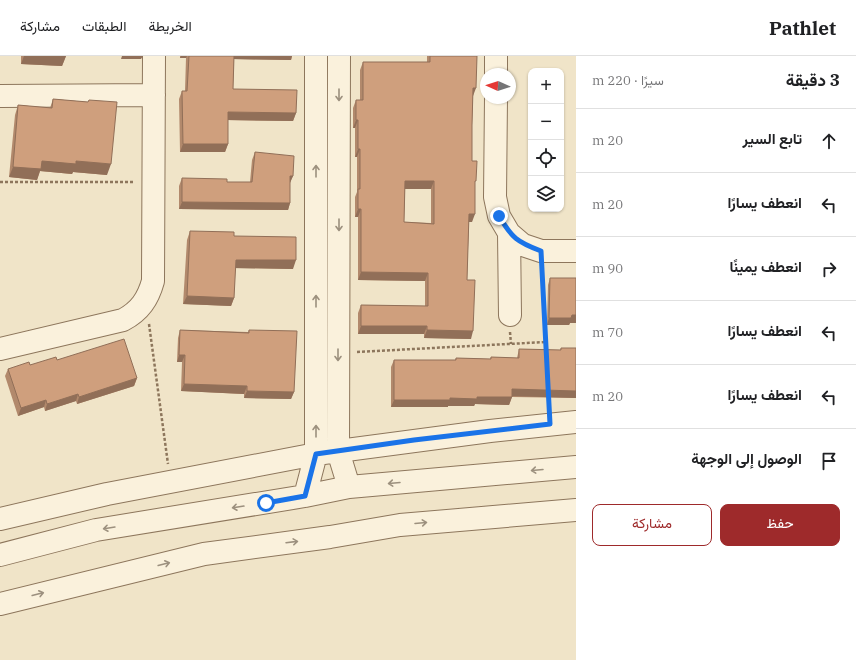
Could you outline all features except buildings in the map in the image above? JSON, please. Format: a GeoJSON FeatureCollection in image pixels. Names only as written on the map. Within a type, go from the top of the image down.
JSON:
{"type":"FeatureCollection","features":[{"type":"Feature","properties":{"kind":"street"},"geometry":{"type":"LineString","coordinates":[[0,349],[123,320],[132,315],[146,300],[152,281],[154,56]]}},
{"type":"Feature","properties":{"kind":"street"},"geometry":{"type":"LineString","coordinates":[[305,496],[316,454],[316,56]]}},
{"type":"Feature","properties":{"kind":"street"},"geometry":{"type":"LineString","coordinates":[[339,56],[338,452],[350,487]]}},
{"type":"Feature","properties":{"kind":"street"},"geometry":{"type":"LineString","coordinates":[[496,56],[496,68]]}},
{"type":"Feature","properties":{"kind":"street"},"geometry":{"type":"LineString","coordinates":[[0,96],[154,95]]}},
{"type":"Feature","properties":{"kind":"street"},"geometry":{"type":"LineString","coordinates":[[496,104],[495,197],[499,216],[508,232],[523,245],[541,251],[576,251]]}},
{"type":"Feature","properties":{"kind":"street"},"geometry":{"type":"LineString","coordinates":[[508,232],[510,316]]}},
{"type":"Feature","properties":{"kind":"street"},"geometry":{"type":"LineString","coordinates":[[0,519],[76,501],[316,454],[414,440],[576,422]]}},
{"type":"Feature","properties":{"kind":"street"},"geometry":{"type":"LineString","coordinates":[[0,555],[96,530],[305,496],[350,487],[576,467]]}},
{"type":"Feature","properties":{"kind":"street"},"geometry":{"type":"LineString","coordinates":[[0,604],[204,554],[330,537],[400,525],[576,510]]}},
{"type":"Feature","properties":{"kind":"path"},"geometry":{"type":"LineString","coordinates":[[0,182],[153,182]]}},
{"type":"Feature","properties":{"kind":"path"},"geometry":{"type":"LineString","coordinates":[[541,251],[547,357]]}},
{"type":"Feature","properties":{"kind":"path"},"geometry":{"type":"LineString","coordinates":[[146,300],[170,482]]}},
{"type":"Feature","properties":{"kind":"path"},"geometry":{"type":"LineString","coordinates":[[338,353],[546,342]]}},
{"type":"Feature","properties":{"kind":"path"},"geometry":{"type":"LineString","coordinates":[[549,394],[550,424]]}},
{"type":"Feature","properties":{"kind":"route"},"geometry":{"type":"LineString","coordinates":[[266,503],[305,496],[316,454],[414,440],[550,424],[541,251],[523,245],[508,232],[499,216]]}}]}
